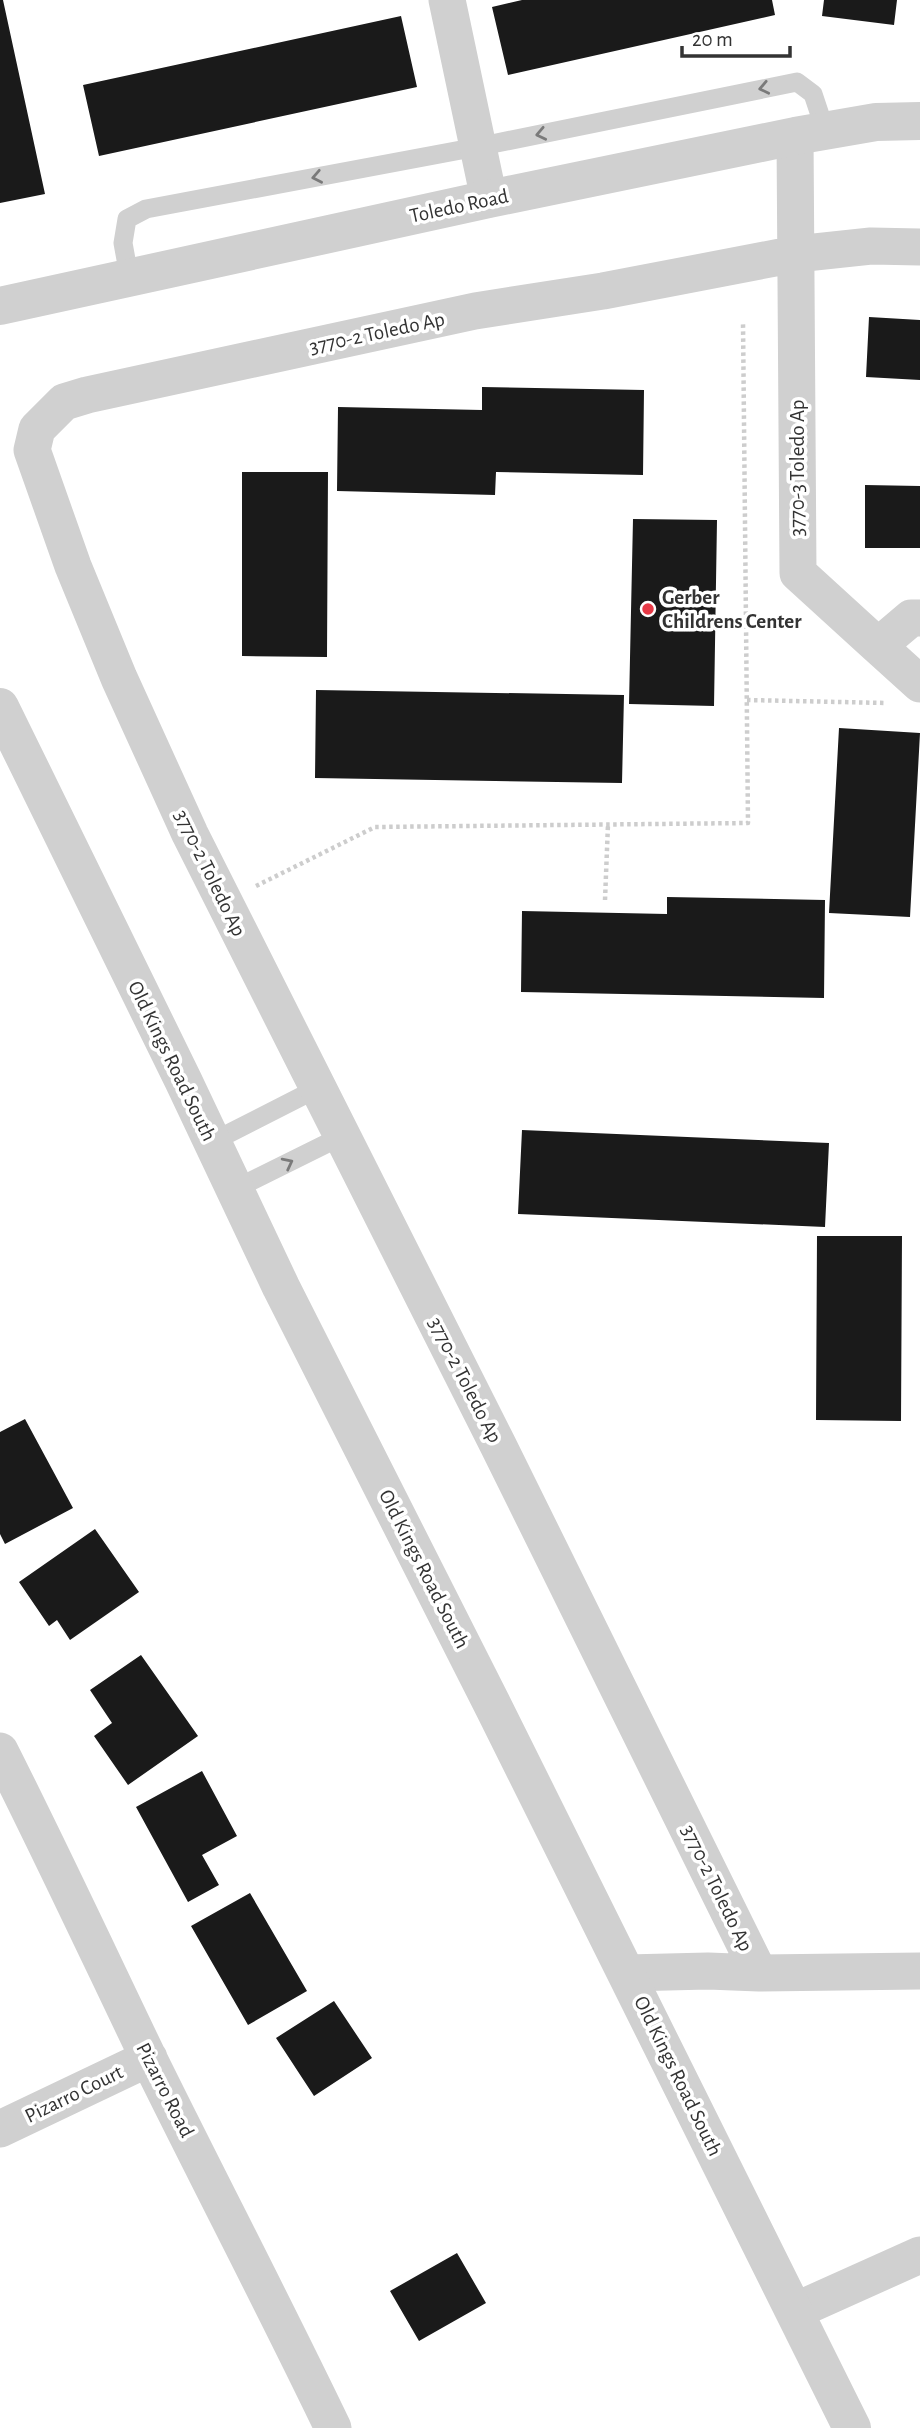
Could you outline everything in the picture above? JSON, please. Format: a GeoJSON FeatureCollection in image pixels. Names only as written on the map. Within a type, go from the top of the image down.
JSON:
{"type":"FeatureCollection","features":[{"type":"Feature","properties":{"kind":"street"},"geometry":{"type":"LineString","coordinates":[[447,0],[489,199]]}},
{"type":"Feature","properties":{"kind":"street","name":"Toledo Road"},"geometry":{"type":"LineString","coordinates":[[0,306],[489,199],[810,133],[876,122],[920,121]]}},
{"type":"Feature","properties":{"kind":"street","name":"3770-3 Toledo Ap"},"geometry":{"type":"LineString","coordinates":[[810,133],[796,254],[798,573],[878,646],[907,694]]}},
{"type":"Feature","properties":{"kind":"street","name":"3770-2 Toledo Ap"},"geometry":{"type":"LineString","coordinates":[[920,247],[871,246],[796,254],[475,312],[87,395],[64,402],[37,429],[32,450],[73,566],[119,678],[190,834],[498,1445],[759,1973],[920,1970]]}},
{"type":"Feature","properties":{"kind":"street"},"geometry":{"type":"LineString","coordinates":[[878,646],[911,618],[920,618]]}},
{"type":"Feature","properties":{"kind":"street","name":"Old Kings Road South"},"geometry":{"type":"LineString","coordinates":[[0,707],[281,1287],[494,1707],[852,2428]]}},
{"type":"Feature","properties":{"kind":"street","name":"Pizarro Road"},"geometry":{"type":"LineString","coordinates":[[0,1751],[333,2428]]}},
{"type":"Feature","properties":{"kind":"street"},"geometry":{"type":"LineString","coordinates":[[627,1973],[759,1973]]}},
{"type":"Feature","properties":{"kind":"street","name":"Pizarro Court"},"geometry":{"type":"LineString","coordinates":[[0,2129],[149,2058]]}},
{"type":"Feature","properties":{"kind":"street"},"geometry":{"type":"LineString","coordinates":[[795,2311],[920,2255]]}},
{"type":"Feature","properties":{"kind":"lane"},"geometry":{"type":"LineString","coordinates":[[129,276],[123,243],[127,219],[146,209],[477,147],[797,82],[813,94],[810,133]]}},
{"type":"Feature","properties":{"kind":"lane"},"geometry":{"type":"LineString","coordinates":[[212,1142],[318,1088]]}},
{"type":"Feature","properties":{"kind":"lane"},"geometry":{"type":"LineString","coordinates":[[234,1189],[342,1136]]}},
{"type":"Feature","properties":{"kind":"path"},"geometry":{"type":"LineString","coordinates":[[224,902],[375,827],[748,823],[743,322]]}},
{"type":"Feature","properties":{"kind":"path"},"geometry":{"type":"LineString","coordinates":[[747,700],[907,694]]}},
{"type":"Feature","properties":{"kind":"path"},"geometry":{"type":"LineString","coordinates":[[605,900],[608,824]]}},
{"type":"Feature","properties":{"kind":"building"},"geometry":{"type":"Polygon","coordinates":[[[0,0],[3,0],[45,194],[0,203],[0,0]]]}},
{"type":"Feature","properties":{"kind":"building"},"geometry":{"type":"Polygon","coordinates":[[[522,0],[772,0],[775,15],[508,75],[492,7],[522,0]]]}},
{"type":"Feature","properties":{"kind":"building"},"geometry":{"type":"Polygon","coordinates":[[[824,0],[897,0],[894,25],[822,16],[824,0]]]}},
{"type":"Feature","properties":{"kind":"building"},"geometry":{"type":"Polygon","coordinates":[[[401,16],[417,87],[99,156],[83,85],[401,16]]]}},
{"type":"Feature","properties":{"kind":"building"},"geometry":{"type":"Polygon","coordinates":[[[869,317],[920,320],[920,380],[866,377],[869,317]]]}},
{"type":"Feature","properties":{"kind":"building"},"geometry":{"type":"Polygon","coordinates":[[[482,387],[644,390],[643,475],[496,472],[495,495],[337,491],[338,407],[482,410],[482,387]]]}},
{"type":"Feature","properties":{"kind":"building"},"geometry":{"type":"Polygon","coordinates":[[[242,472],[328,472],[327,657],[242,656],[242,472]]]}},
{"type":"Feature","properties":{"kind":"building"},"geometry":{"type":"Polygon","coordinates":[[[865,485],[920,486],[920,548],[865,548],[865,485]]]}},
{"type":"Feature","properties":{"kind":"building"},"geometry":{"type":"Polygon","coordinates":[[[633,519],[717,520],[714,706],[629,704],[633,519]]]}},
{"type":"Feature","properties":{"kind":"building"},"geometry":{"type":"Polygon","coordinates":[[[316,690],[624,695],[622,783],[315,778],[316,690]]]}},
{"type":"Feature","properties":{"kind":"building"},"geometry":{"type":"Polygon","coordinates":[[[839,728],[920,733],[910,917],[829,913],[839,728]]]}},
{"type":"Feature","properties":{"kind":"building"},"geometry":{"type":"Polygon","coordinates":[[[667,897],[825,900],[824,998],[521,992],[522,911],[667,914],[667,897]]]}},
{"type":"Feature","properties":{"kind":"building"},"geometry":{"type":"Polygon","coordinates":[[[522,1130],[829,1143],[825,1227],[518,1214],[522,1130]]]}},
{"type":"Feature","properties":{"kind":"building"},"geometry":{"type":"Polygon","coordinates":[[[817,1236],[902,1236],[901,1421],[816,1420],[817,1236]]]}},
{"type":"Feature","properties":{"kind":"building"},"geometry":{"type":"Polygon","coordinates":[[[25,1419],[73,1508],[5,1544],[0,1534],[0,1432],[25,1419]]]}},
{"type":"Feature","properties":{"kind":"building"},"geometry":{"type":"Polygon","coordinates":[[[95,1529],[139,1592],[70,1640],[57,1620],[49,1626],[19,1582],[95,1529]]]}},
{"type":"Feature","properties":{"kind":"building"},"geometry":{"type":"Polygon","coordinates":[[[141,1655],[198,1736],[128,1785],[94,1736],[112,1723],[90,1690],[141,1655]]]}},
{"type":"Feature","properties":{"kind":"building"},"geometry":{"type":"Polygon","coordinates":[[[202,1771],[237,1836],[202,1855],[219,1885],[188,1902],[136,1807],[202,1771]]]}},
{"type":"Feature","properties":{"kind":"building"},"geometry":{"type":"Polygon","coordinates":[[[250,1893],[307,1991],[248,2025],[191,1926],[250,1893]]]}},
{"type":"Feature","properties":{"kind":"building"},"geometry":{"type":"Polygon","coordinates":[[[334,2001],[372,2058],[314,2096],[276,2038],[334,2001]]]}},
{"type":"Feature","properties":{"kind":"building"},"geometry":{"type":"Polygon","coordinates":[[[457,2253],[486,2303],[419,2341],[390,2291],[457,2253]]]}},
{"type":"Feature","properties":{"kind":"place","name":"Gerber Childrens Center"},"geometry":{"type":"Point","coordinates":[648,609]}}]}
